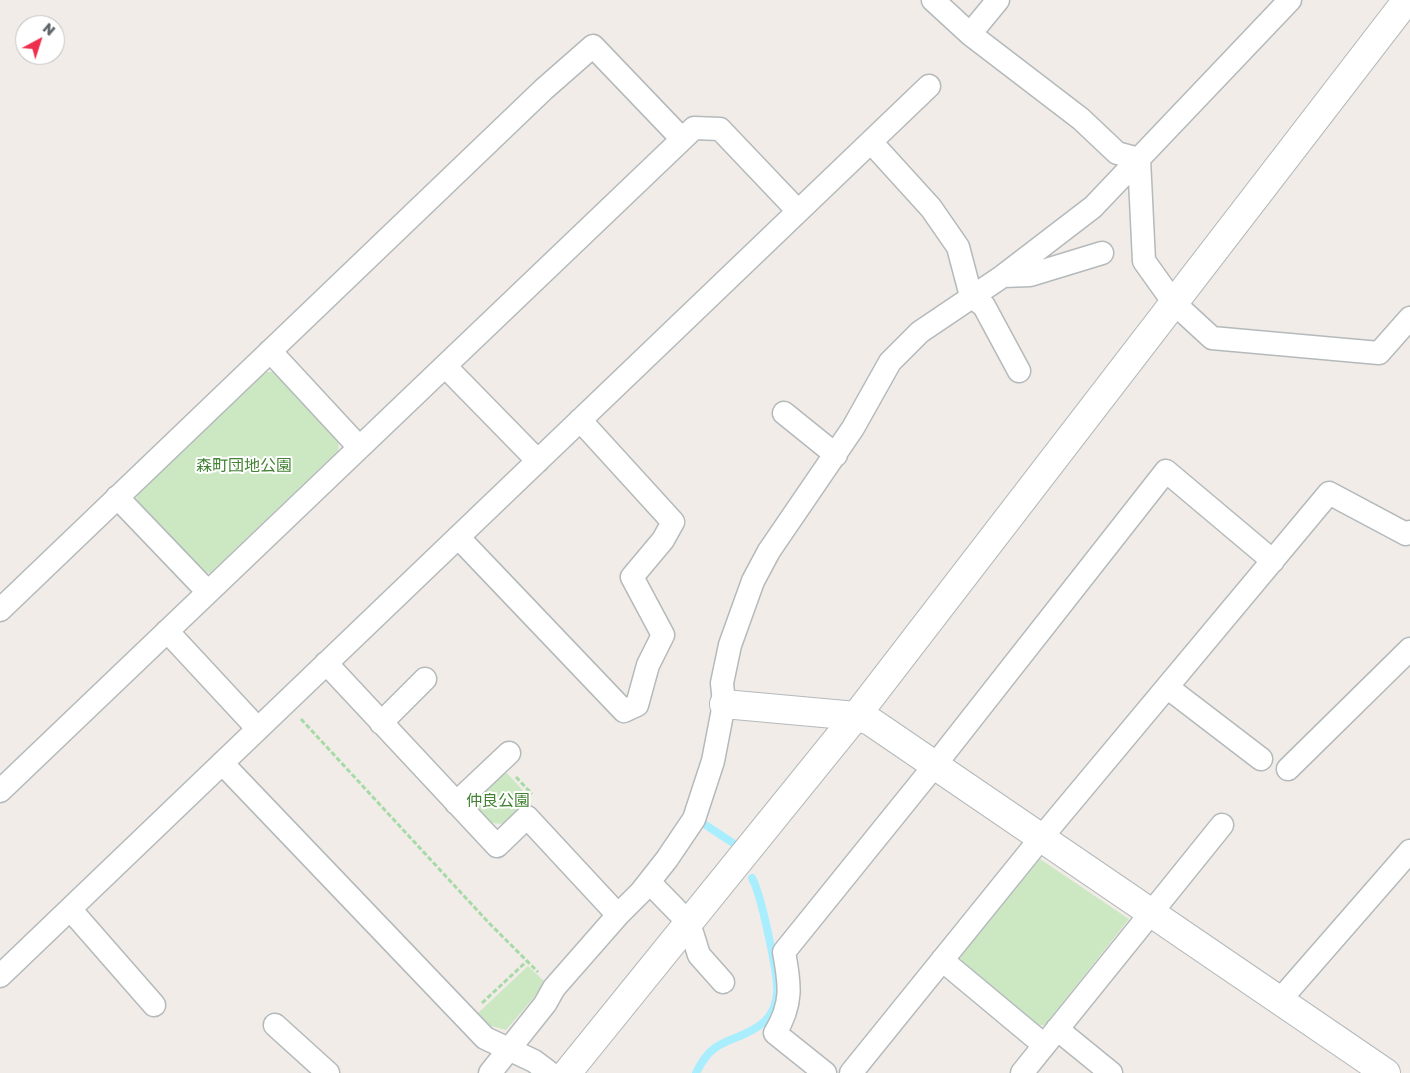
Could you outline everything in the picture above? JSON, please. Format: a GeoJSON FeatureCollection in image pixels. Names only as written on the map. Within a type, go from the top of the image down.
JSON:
{"type":"FeatureCollection","features":[{"type":"Feature","properties":{"kind":"street"},"geometry":{"type":"LineString","coordinates":[[933,0],[970,34],[1081,119],[1117,153],[1139,159]]}},
{"type":"Feature","properties":{"kind":"street"},"geometry":{"type":"LineString","coordinates":[[970,34],[998,0]]}},
{"type":"Feature","properties":{"kind":"street"},"geometry":{"type":"LineString","coordinates":[[490,1073],[545,1004],[554,988],[649,882],[694,819],[712,761],[724,704],[722,683],[730,645],[753,581],[769,551],[836,455],[890,362],[920,332],[1003,276],[1093,207],[1290,0]]}},
{"type":"Feature","properties":{"kind":"street"},"geometry":{"type":"LineString","coordinates":[[567,1073],[856,716],[1407,0]]}},
{"type":"Feature","properties":{"kind":"street"},"geometry":{"type":"LineString","coordinates":[[0,610],[544,89],[593,46],[682,139]]}},
{"type":"Feature","properties":{"kind":"street"},"geometry":{"type":"LineString","coordinates":[[1,974],[929,86]]}},
{"type":"Feature","properties":{"kind":"street"},"geometry":{"type":"LineString","coordinates":[[0,791],[694,128],[720,129],[798,211]]}},
{"type":"Feature","properties":{"kind":"street"},"geometry":{"type":"LineString","coordinates":[[871,142],[931,208],[958,247],[971,296],[984,306],[1019,371]]}},
{"type":"Feature","properties":{"kind":"street"},"geometry":{"type":"LineString","coordinates":[[1139,159],[1144,261],[1174,303],[1212,338],[1378,353],[1410,318]]}},
{"type":"Feature","properties":{"kind":"street"},"geometry":{"type":"LineString","coordinates":[[1003,276],[1030,275],[1102,253]]}},
{"type":"Feature","properties":{"kind":"street"},"geometry":{"type":"LineString","coordinates":[[270,351],[359,447]]}},
{"type":"Feature","properties":{"kind":"street"},"geometry":{"type":"LineString","coordinates":[[445,366],[538,461]]}},
{"type":"Feature","properties":{"kind":"street"},"geometry":{"type":"LineString","coordinates":[[784,413],[836,455]]}},
{"type":"Feature","properties":{"kind":"street"},"geometry":{"type":"LineString","coordinates":[[458,537],[624,711],[637,705],[648,665],[663,635],[632,577],[663,540],[672,522],[580,420]]}},
{"type":"Feature","properties":{"kind":"street"},"geometry":{"type":"LineString","coordinates":[[825,1073],[775,1033],[785,1018],[789,1001],[789,983],[784,952],[935,765],[1166,471],[1272,561]]}},
{"type":"Feature","properties":{"kind":"street"},"geometry":{"type":"LineString","coordinates":[[851,1073],[1041,838],[1329,493],[1406,534],[1410,532]]}},
{"type":"Feature","properties":{"kind":"street"},"geometry":{"type":"LineString","coordinates":[[117,497],[208,592]]}},
{"type":"Feature","properties":{"kind":"street"},"geometry":{"type":"LineString","coordinates":[[167,631],[258,729]]}},
{"type":"Feature","properties":{"kind":"street"},"geometry":{"type":"LineString","coordinates":[[1288,769],[1410,650]]}},
{"type":"Feature","properties":{"kind":"street"},"geometry":{"type":"LineString","coordinates":[[326,663],[497,846],[527,817],[618,915]]}},
{"type":"Feature","properties":{"kind":"street"},"geometry":{"type":"LineString","coordinates":[[381,723],[425,679]]}},
{"type":"Feature","properties":{"kind":"street"},"geometry":{"type":"LineString","coordinates":[[1167,688],[1261,759]]}},
{"type":"Feature","properties":{"kind":"street"},"geometry":{"type":"LineString","coordinates":[[724,704],[856,716],[870,721],[1386,1073]]}},
{"type":"Feature","properties":{"kind":"street"},"geometry":{"type":"LineString","coordinates":[[456,803],[505,757]]}},
{"type":"Feature","properties":{"kind":"street"},"geometry":{"type":"LineString","coordinates":[[222,762],[485,1038],[534,1061],[550,1073]]}},
{"type":"Feature","properties":{"kind":"street"},"geometry":{"type":"LineString","coordinates":[[1022,1073],[1222,826]]}},
{"type":"Feature","properties":{"kind":"street"},"geometry":{"type":"LineString","coordinates":[[1280,1000],[1410,851]]}},
{"type":"Feature","properties":{"kind":"street"},"geometry":{"type":"LineString","coordinates":[[649,882],[689,923],[699,955],[724,982]]}},
{"type":"Feature","properties":{"kind":"street"},"geometry":{"type":"LineString","coordinates":[[70,909],[154,1005]]}},
{"type":"Feature","properties":{"kind":"street"},"geometry":{"type":"LineString","coordinates":[[942,960],[1050,1037],[1111,1073]]}},
{"type":"Feature","properties":{"kind":"street"},"geometry":{"type":"LineString","coordinates":[[275,1025],[328,1073]]}},
{"type":"Feature","properties":{"kind":"path"},"geometry":{"type":"LineString","coordinates":[[296,714],[554,988]]}},
{"type":"Feature","properties":{"kind":"path"},"geometry":{"type":"LineString","coordinates":[[505,757],[535,798],[525,808],[527,817]]}},
{"type":"Feature","properties":{"kind":"path"},"geometry":{"type":"LineString","coordinates":[[466,1018],[527,961]]}},
{"type":"Feature","properties":{"kind":"green space","name":"森町団地公園"},"geometry":{"type":"Polygon","coordinates":[[[265,372],[278,372],[339,438],[338,451],[210,573],[197,570],[136,506],[137,493],[265,372]]]}},
{"type":"Feature","properties":{"kind":"green space","name":"仲良公園"},"geometry":{"type":"Polygon","coordinates":[[[504,770],[530,798],[503,824],[492,823],[475,805],[477,795],[504,770]]]}},
{"type":"Feature","properties":{"kind":"green space"},"geometry":{"type":"Polygon","coordinates":[[[1040,859],[1129,919],[1045,1025],[1034,1026],[963,966],[960,956],[1040,859]]]}},
{"type":"Feature","properties":{"kind":"green space"},"geometry":{"type":"Polygon","coordinates":[[[528,966],[546,983],[506,1030],[491,1026],[478,1013],[528,966]]]}},
{"type":"Feature","properties":{"kind":"waterway"},"geometry":{"type":"LineString","coordinates":[[701,822],[736,845]]}},
{"type":"Feature","properties":{"kind":"waterway"},"geometry":{"type":"LineString","coordinates":[[696,1073],[703,1060],[711,1051],[764,1022],[776,1002],[777,985],[772,954],[760,900],[752,878]]}}]}
